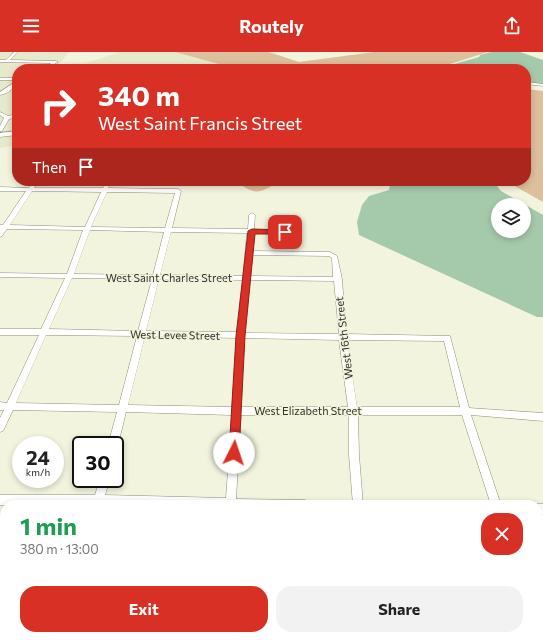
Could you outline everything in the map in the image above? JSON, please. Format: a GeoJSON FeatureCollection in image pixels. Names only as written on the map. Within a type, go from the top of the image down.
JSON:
{"type":"FeatureCollection","features":[{"type":"Feature","properties":{"kind":"street"},"geometry":{"type":"LineString","coordinates":[[7,61],[16,52]]}},
{"type":"Feature","properties":{"kind":"street"},"geometry":{"type":"LineString","coordinates":[[0,61],[56,62],[52,64]]}},
{"type":"Feature","properties":{"kind":"street"},"geometry":{"type":"LineString","coordinates":[[0,79],[12,79]]}},
{"type":"Feature","properties":{"kind":"street"},"geometry":{"type":"LineString","coordinates":[[531,84],[543,85]]}},
{"type":"Feature","properties":{"kind":"street"},"geometry":{"type":"LineString","coordinates":[[0,102],[2,93],[12,86]]}},
{"type":"Feature","properties":{"kind":"street"},"geometry":{"type":"LineString","coordinates":[[0,113],[7,118]]}},
{"type":"Feature","properties":{"kind":"street"},"geometry":{"type":"LineString","coordinates":[[0,130],[7,118],[12,116]]}},
{"type":"Feature","properties":{"kind":"street"},"geometry":{"type":"LineString","coordinates":[[0,135],[12,134]]}},
{"type":"Feature","properties":{"kind":"street"},"geometry":{"type":"LineString","coordinates":[[0,235],[2,227],[32,186]]}},
{"type":"Feature","properties":{"kind":"street"},"geometry":{"type":"LineString","coordinates":[[0,428],[69,277],[87,229],[106,186]]}},
{"type":"Feature","properties":{"kind":"street"},"geometry":{"type":"LineString","coordinates":[[0,189],[178,191],[115,436]]}},
{"type":"Feature","properties":{"kind":"street"},"geometry":{"type":"LineString","coordinates":[[231,500],[241,336],[252,231],[252,216]]}},
{"type":"Feature","properties":{"kind":"street"},"geometry":{"type":"LineString","coordinates":[[2,227],[285,232]]}},
{"type":"Feature","properties":{"kind":"street","name":"West 16th Street"},"geometry":{"type":"LineString","coordinates":[[249,253],[330,254],[335,257],[343,339],[353,411],[354,455],[358,500]]}},
{"type":"Feature","properties":{"kind":"street","name":"West Saint Charles Street"},"geometry":{"type":"LineString","coordinates":[[0,275],[338,279]]}},
{"type":"Feature","properties":{"kind":"street","name":"West Levee Street"},"geometry":{"type":"LineString","coordinates":[[0,332],[343,339],[447,338],[465,411]]}},
{"type":"Feature","properties":{"kind":"street","name":"West Elizabeth Street"},"geometry":{"type":"LineString","coordinates":[[0,406],[237,411],[465,411],[543,417]]}},
{"type":"Feature","properties":{"kind":"street"},"geometry":{"type":"LineString","coordinates":[[465,411],[494,500]]}},
{"type":"Feature","properties":{"kind":"street"},"geometry":{"type":"LineString","coordinates":[[100,500],[103,488]]}},
{"type":"Feature","properties":{"kind":"shaded area"},"geometry":{"type":"Polygon","coordinates":[[[0,52],[69,52],[59,64],[12,64],[12,146],[0,148],[0,52]]]}},
{"type":"Feature","properties":{"kind":"shaded area"},"geometry":{"type":"Polygon","coordinates":[[[120,52],[175,52],[219,64],[89,64],[86,63],[120,52]]]}},
{"type":"Feature","properties":{"kind":"shaded area"},"geometry":{"type":"Polygon","coordinates":[[[175,52],[269,52],[299,62],[374,52],[488,52],[450,64],[219,64],[175,52]]]}},
{"type":"Feature","properties":{"kind":"shaded area"},"geometry":{"type":"Polygon","coordinates":[[[491,52],[520,52],[543,60],[543,84],[531,83],[531,64],[454,64],[479,57],[480,55],[491,52]]]}},
{"type":"Feature","properties":{"kind":"shaded area"},"geometry":{"type":"Polygon","coordinates":[[[531,90],[543,91],[543,202],[515,186],[531,186],[531,90]]]}},
{"type":"Feature","properties":{"kind":"shaded area"},"geometry":{"type":"Polygon","coordinates":[[[243,186],[272,186],[258,192],[243,186]]]}},
{"type":"Feature","properties":{"kind":"shaded area"},"geometry":{"type":"Polygon","coordinates":[[[390,186],[497,186],[501,191],[513,198],[491,198],[491,238],[531,238],[531,208],[543,215],[543,317],[537,317],[359,235],[357,222],[362,205],[369,196],[389,190],[390,186]]]}},
{"type":"Feature","properties":{"kind":"route"},"geometry":{"type":"LineString","coordinates":[[234,453],[241,336],[252,231],[285,232]]}}]}
